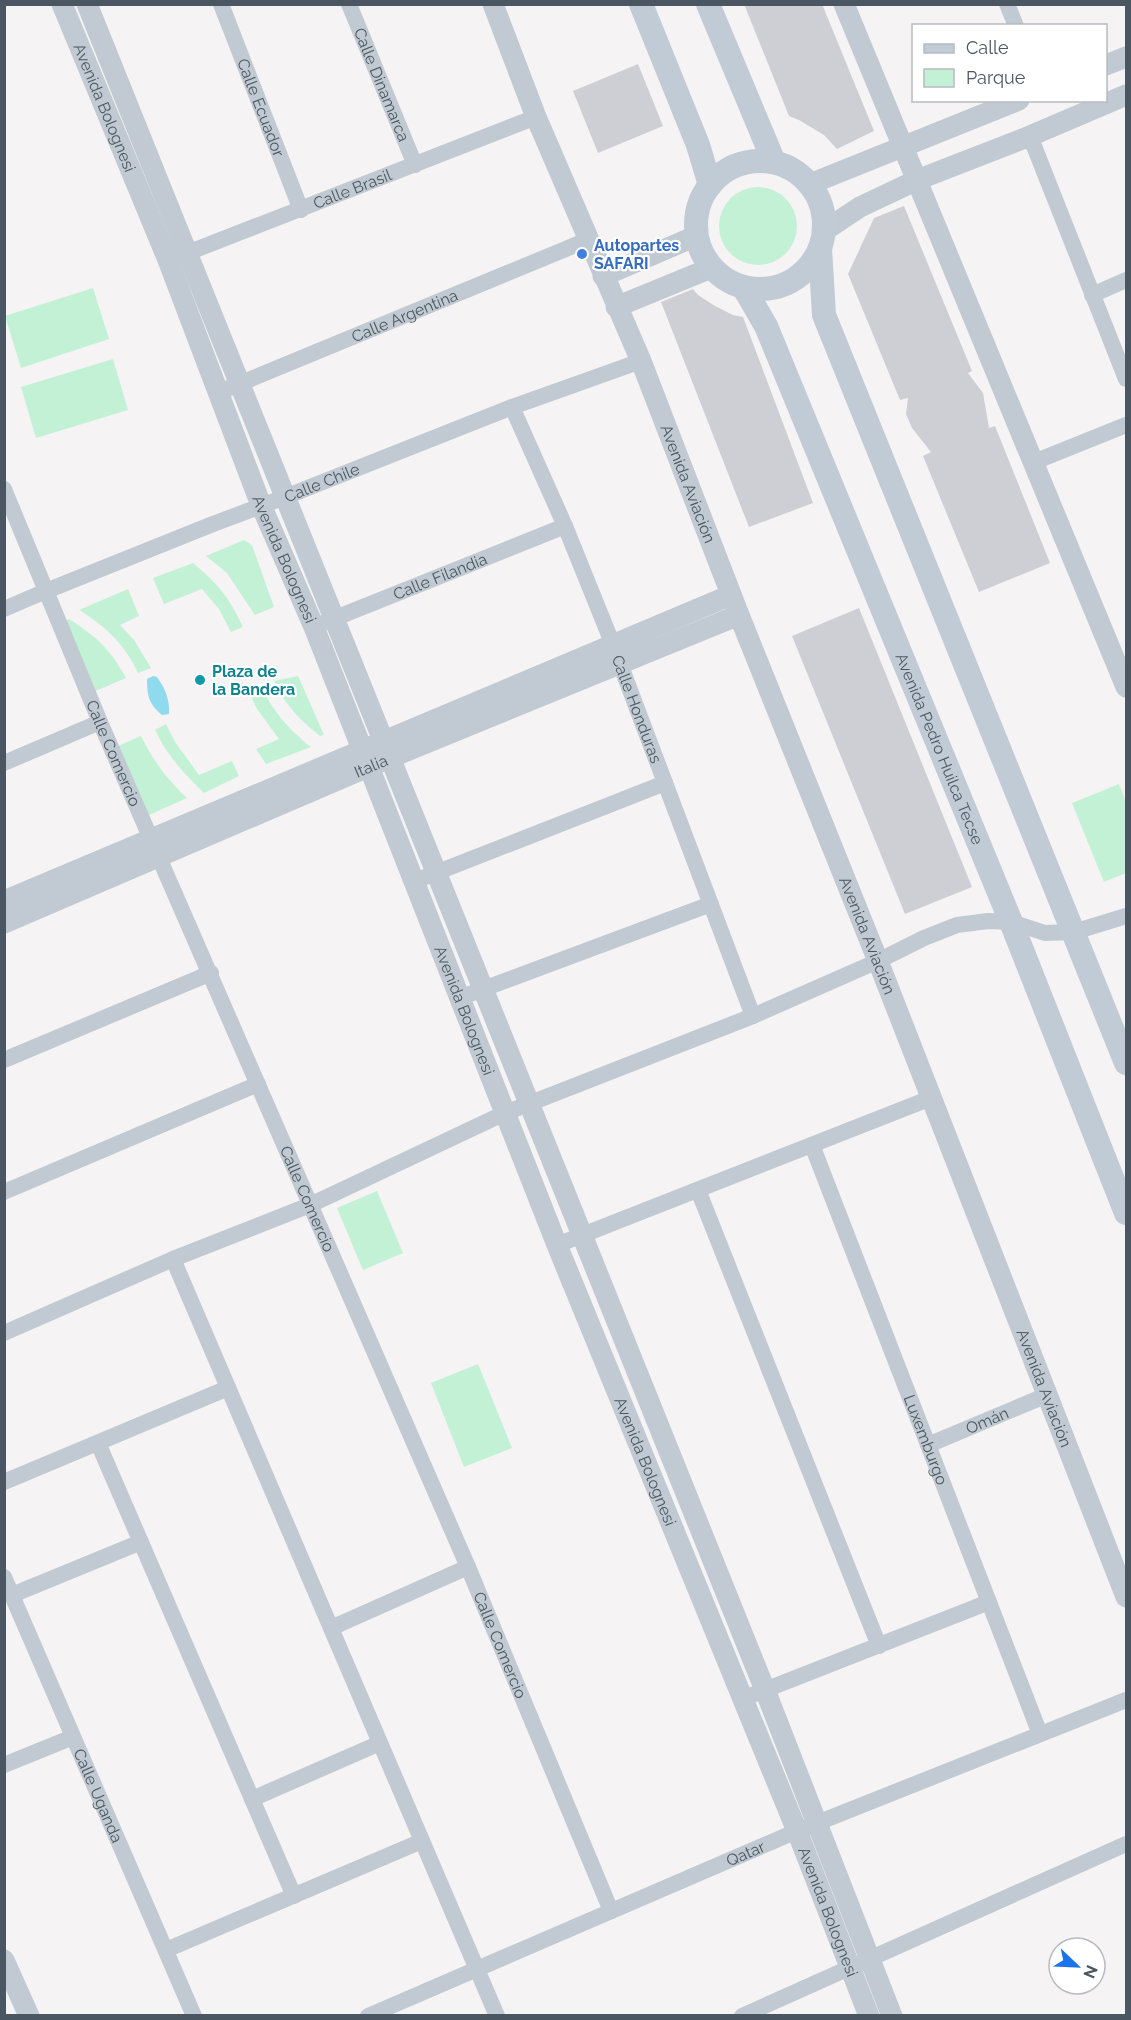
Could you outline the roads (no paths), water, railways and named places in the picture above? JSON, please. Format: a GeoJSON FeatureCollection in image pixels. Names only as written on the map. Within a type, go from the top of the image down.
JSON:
{"type":"FeatureCollection","features":[{"type":"Feature","properties":{"kind":"main road"},"geometry":{"type":"LineString","coordinates":[[641,4],[698,146],[710,185]]}},
{"type":"Feature","properties":{"kind":"main road"},"geometry":{"type":"LineString","coordinates":[[708,4],[774,162]]}},
{"type":"Feature","properties":{"kind":"main road"},"geometry":{"type":"LineString","coordinates":[[822,239],[811,264],[798,277],[781,286],[763,290],[744,288],[726,280],[711,268],[701,253],[696,236],[696,218],[700,200],[723,172],[739,164],[756,161],[774,162],[787,166],[810,184],[818,198],[823,213],[824,315],[1126,1063]]}},
{"type":"Feature","properties":{"kind":"main road","name":"Avenida Pedro Huilca Tecse"},"geometry":{"type":"LineString","coordinates":[[744,288],[766,326],[1011,922],[1126,1213]]}},
{"type":"Feature","properties":{"kind":"street","name":"Avenida Bolognesi"},"geometry":{"type":"LineString","coordinates":[[62,4],[168,260],[261,505],[315,627],[459,998],[742,1699],[807,1827]]}},
{"type":"Feature","properties":{"kind":"street","name":"Avenida Bolognesi"},"geometry":{"type":"LineString","coordinates":[[87,4],[765,1690],[807,1827],[860,1963],[891,2016]]}},
{"type":"Feature","properties":{"kind":"street","name":"Calle Ecuador"},"geometry":{"type":"LineString","coordinates":[[221,4],[301,210]]}},
{"type":"Feature","properties":{"kind":"street","name":"Calle Dinamarca"},"geometry":{"type":"LineString","coordinates":[[349,4],[414,165]]}},
{"type":"Feature","properties":{"kind":"street","name":"Avenida Aviación"},"geometry":{"type":"LineString","coordinates":[[493,4],[536,117],[641,362],[1126,1597]]}},
{"type":"Feature","properties":{"kind":"street"},"geometry":{"type":"LineString","coordinates":[[844,4],[1126,687]]}},
{"type":"Feature","properties":{"kind":"street"},"geometry":{"type":"LineString","coordinates":[[1007,4],[1015,24]]}},
{"type":"Feature","properties":{"kind":"street"},"geometry":{"type":"LineString","coordinates":[[1107,65],[1126,57]]}},
{"type":"Feature","properties":{"kind":"street"},"geometry":{"type":"LineString","coordinates":[[822,239],[860,207],[917,180],[1125,100]]}},
{"type":"Feature","properties":{"kind":"street"},"geometry":{"type":"LineString","coordinates":[[810,184],[1014,102]]}},
{"type":"Feature","properties":{"kind":"street","name":"Calle Brasil"},"geometry":{"type":"LineString","coordinates":[[168,260],[536,117]]}},
{"type":"Feature","properties":{"kind":"street"},"geometry":{"type":"LineString","coordinates":[[1030,136],[1126,379]]}},
{"type":"Feature","properties":{"kind":"street"},"geometry":{"type":"LineString","coordinates":[[603,276],[696,236]]}},
{"type":"Feature","properties":{"kind":"street","name":"Calle Argentina"},"geometry":{"type":"LineString","coordinates":[[219,392],[590,239]]}},
{"type":"Feature","properties":{"kind":"street"},"geometry":{"type":"LineString","coordinates":[[616,307],[711,268]]}},
{"type":"Feature","properties":{"kind":"street"},"geometry":{"type":"LineString","coordinates":[[1092,294],[1126,280]]}},
{"type":"Feature","properties":{"kind":"street","name":"Calle Chile"},"geometry":{"type":"LineString","coordinates":[[4,609],[512,406],[641,362]]}},
{"type":"Feature","properties":{"kind":"street","name":"Calle Honduras"},"geometry":{"type":"LineString","coordinates":[[512,406],[565,526],[616,655],[753,1016]]}},
{"type":"Feature","properties":{"kind":"street"},"geometry":{"type":"LineString","coordinates":[[1034,462],[1126,424]]}},
{"type":"Feature","properties":{"kind":"street","name":"Calle Comercio"},"geometry":{"type":"LineString","coordinates":[[5,489],[100,722],[468,1567],[611,1911]]}},
{"type":"Feature","properties":{"kind":"street","name":"Calle Filandia"},"geometry":{"type":"LineString","coordinates":[[315,627],[565,526]]}},
{"type":"Feature","properties":{"kind":"street"},"geometry":{"type":"LineString","coordinates":[[616,655],[731,595]]}},
{"type":"Feature","properties":{"kind":"street","name":"Italia"},"geometry":{"type":"LineString","coordinates":[[4,923],[156,848],[387,749],[616,655],[739,615]]}},
{"type":"Feature","properties":{"kind":"street"},"geometry":{"type":"LineString","coordinates":[[4,763],[100,722]]}},
{"type":"Feature","properties":{"kind":"street"},"geometry":{"type":"LineString","coordinates":[[415,881],[665,783]]}},
{"type":"Feature","properties":{"kind":"street"},"geometry":{"type":"LineString","coordinates":[[4,901],[156,848]]}},
{"type":"Feature","properties":{"kind":"street"},"geometry":{"type":"LineString","coordinates":[[459,998],[711,904]]}},
{"type":"Feature","properties":{"kind":"street"},"geometry":{"type":"LineString","coordinates":[[4,1333],[173,1259],[310,1205],[505,1113],[753,1016],[957,925],[988,921],[1011,922],[1045,933],[1074,932],[1126,916]]}},
{"type":"Feature","properties":{"kind":"street"},"geometry":{"type":"LineString","coordinates":[[4,1060],[211,973]]}},
{"type":"Feature","properties":{"kind":"street"},"geometry":{"type":"LineString","coordinates":[[4,1192],[258,1084]]}},
{"type":"Feature","properties":{"kind":"street"},"geometry":{"type":"LineString","coordinates":[[558,1245],[931,1098]]}},
{"type":"Feature","properties":{"kind":"street","name":"Luxemburgo"},"geometry":{"type":"LineString","coordinates":[[812,1144],[1040,1734]]}},
{"type":"Feature","properties":{"kind":"street"},"geometry":{"type":"LineString","coordinates":[[698,1190],[879,1646]]}},
{"type":"Feature","properties":{"kind":"street"},"geometry":{"type":"LineString","coordinates":[[173,1259],[497,2016]]}},
{"type":"Feature","properties":{"kind":"street"},"geometry":{"type":"LineString","coordinates":[[4,1482],[228,1388]]}},
{"type":"Feature","properties":{"kind":"street","name":"Omán"},"geometry":{"type":"LineString","coordinates":[[928,1445],[1047,1395]]}},
{"type":"Feature","properties":{"kind":"street"},"geometry":{"type":"LineString","coordinates":[[98,1443],[294,1896]]}},
{"type":"Feature","properties":{"kind":"street"},"geometry":{"type":"LineString","coordinates":[[12,1595],[141,1542]]}},
{"type":"Feature","properties":{"kind":"street"},"geometry":{"type":"LineString","coordinates":[[331,1628],[468,1567]]}},
{"type":"Feature","properties":{"kind":"street","name":"Calle Uganda"},"geometry":{"type":"LineString","coordinates":[[4,1577],[194,2016]]}},
{"type":"Feature","properties":{"kind":"street"},"geometry":{"type":"LineString","coordinates":[[742,1699],[989,1602]]}},
{"type":"Feature","properties":{"kind":"street","name":"Qatar"},"geometry":{"type":"LineString","coordinates":[[368,2016],[807,1827],[1126,1700]]}},
{"type":"Feature","properties":{"kind":"street"},"geometry":{"type":"LineString","coordinates":[[4,1765],[73,1737]]}},
{"type":"Feature","properties":{"kind":"street"},"geometry":{"type":"LineString","coordinates":[[252,1798],[380,1743]]}},
{"type":"Feature","properties":{"kind":"street"},"geometry":{"type":"LineString","coordinates":[[166,1950],[422,1841]]}},
{"type":"Feature","properties":{"kind":"street"},"geometry":{"type":"LineString","coordinates":[[742,2016],[1126,1844]]}},
{"type":"Feature","properties":{"kind":"street"},"geometry":{"type":"LineString","coordinates":[[4,1960],[29,2016]]}},
{"type":"Feature","properties":{"kind":"street","name":"Avenida Bolognesi"},"geometry":{"type":"LineString","coordinates":[[860,1963],[869,2016]]}},
{"type":"Feature","properties":{"kind":"water"},"geometry":{"type":"Polygon","coordinates":[[[157,677],[165,690],[169,714],[162,715],[150,699],[147,679],[157,677]]]}},
{"type":"Feature","properties":{"kind":"place","name":"Autopartes SAFARI"},"geometry":{"type":"Point","coordinates":[582,254]}},
{"type":"Feature","properties":{"kind":"place","name":"Plaza de la Bandera"},"geometry":{"type":"Point","coordinates":[200,680]}}]}
